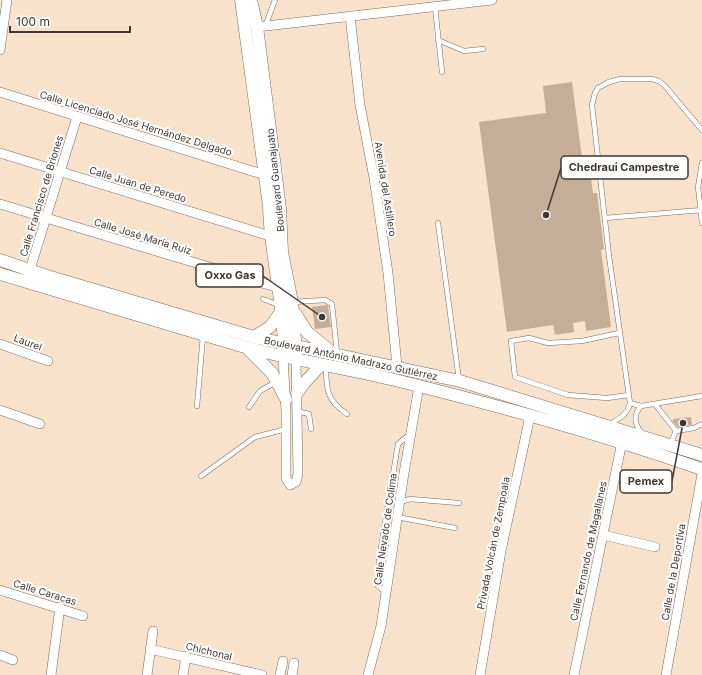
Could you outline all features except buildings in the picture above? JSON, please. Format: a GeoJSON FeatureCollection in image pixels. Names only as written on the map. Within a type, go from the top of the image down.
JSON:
{"type":"FeatureCollection","features":[{"type":"Feature","properties":{"kind":"street"},"geometry":{"type":"LineString","coordinates":[[0,44],[7,0]]}},
{"type":"Feature","properties":{"kind":"street","name":"Boulevard Guanajuato"},"geometry":{"type":"LineString","coordinates":[[241,0],[269,206],[270,236],[280,288],[296,346],[296,360]]}},
{"type":"Feature","properties":{"kind":"street","name":"Boulevard Guanajuato"},"geometry":{"type":"LineString","coordinates":[[251,0],[262,25],[280,209],[286,307],[283,358]]}},
{"type":"Feature","properties":{"kind":"street"},"geometry":{"type":"LineString","coordinates":[[262,25],[492,0]]}},
{"type":"Feature","properties":{"kind":"street","name":"Avenida del Astillero"},"geometry":{"type":"LineString","coordinates":[[350,16],[360,105],[374,178],[388,273],[397,366]]}},
{"type":"Feature","properties":{"kind":"street","name":"Calle Licenciado José Hernández Delgado"},"geometry":{"type":"LineString","coordinates":[[0,92],[265,175]]}},
{"type":"Feature","properties":{"kind":"street","name":"Calle Francisco de Briones"},"geometry":{"type":"LineString","coordinates":[[27,282],[77,117]]}},
{"type":"Feature","properties":{"kind":"street","name":"Calle Juan de Peredo"},"geometry":{"type":"LineString","coordinates":[[0,153],[270,236]]}},
{"type":"Feature","properties":{"kind":"street","name":"Calle José María Ruiz"},"geometry":{"type":"LineString","coordinates":[[0,204],[280,288]]}},
{"type":"Feature","properties":{"kind":"street","name":"Boulevard Antônio Madrazo Gutiérrez"},"geometry":{"type":"LineString","coordinates":[[0,260],[47,276],[254,337],[397,366],[460,381],[607,426],[623,437],[646,438],[702,455]]}},
{"type":"Feature","properties":{"kind":"street","name":"Boulevard Antônio Madrazo Gutiérrez"},"geometry":{"type":"LineString","coordinates":[[0,274],[283,358],[419,386],[530,416],[623,437],[702,469]]}},
{"type":"Feature","properties":{"kind":"street"},"geometry":{"type":"LineString","coordinates":[[254,337],[270,328],[286,307],[307,332],[334,353]]}},
{"type":"Feature","properties":{"kind":"street","name":"Laurel"},"geometry":{"type":"LineString","coordinates":[[0,344],[48,361]]}},
{"type":"Feature","properties":{"kind":"street"},"geometry":{"type":"LineString","coordinates":[[245,347],[268,368],[277,382],[286,405]]}},
{"type":"Feature","properties":{"kind":"street"},"geometry":{"type":"LineString","coordinates":[[283,358],[286,405],[286,478],[288,484],[292,485],[296,482],[298,474],[296,360]]}},
{"type":"Feature","properties":{"kind":"street"},"geometry":{"type":"LineString","coordinates":[[297,393],[304,383],[323,366]]}},
{"type":"Feature","properties":{"kind":"street","name":"Calle Nevado de Colima"},"geometry":{"type":"LineString","coordinates":[[368,675],[381,626],[410,434],[419,386]]}},
{"type":"Feature","properties":{"kind":"street"},"geometry":{"type":"LineString","coordinates":[[0,410],[40,424]]}},
{"type":"Feature","properties":{"kind":"street","name":"Privada Volcán de Zempoala"},"geometry":{"type":"LineString","coordinates":[[480,675],[501,551],[530,416]]}},
{"type":"Feature","properties":{"kind":"street","name":"Calle Fernando de Magallanes"},"geometry":{"type":"LineString","coordinates":[[574,675],[623,437]]}},
{"type":"Feature","properties":{"kind":"street","name":"Calle de la Deportiva"},"geometry":{"type":"LineString","coordinates":[[666,675],[702,474]]}},
{"type":"Feature","properties":{"kind":"street"},"geometry":{"type":"LineString","coordinates":[[603,535],[655,547]]}},
{"type":"Feature","properties":{"kind":"street","name":"Calle Caracas"},"geometry":{"type":"LineString","coordinates":[[0,590],[60,607],[83,616]]}},
{"type":"Feature","properties":{"kind":"street"},"geometry":{"type":"LineString","coordinates":[[50,675],[60,607]]}},
{"type":"Feature","properties":{"kind":"street"},"geometry":{"type":"LineString","coordinates":[[147,675],[153,631]]}},
{"type":"Feature","properties":{"kind":"street","name":"Chichonal"},"geometry":{"type":"LineString","coordinates":[[150,649],[186,656],[262,675]]}},
{"type":"Feature","properties":{"kind":"street"},"geometry":{"type":"LineString","coordinates":[[0,656],[13,660]]}},
{"type":"Feature","properties":{"kind":"street"},"geometry":{"type":"LineString","coordinates":[[183,675],[186,656]]}},
{"type":"Feature","properties":{"kind":"street"},"geometry":{"type":"LineString","coordinates":[[280,675],[283,661]]}},
{"type":"Feature","properties":{"kind":"street"},"geometry":{"type":"LineString","coordinates":[[292,675],[294,662]]}},
{"type":"Feature","properties":{"kind":"lane"},"geometry":{"type":"LineString","coordinates":[[262,25],[275,0]]}},
{"type":"Feature","properties":{"kind":"lane"},"geometry":{"type":"LineString","coordinates":[[435,7],[442,72]]}},
{"type":"Feature","properties":{"kind":"lane"},"geometry":{"type":"LineString","coordinates":[[438,40],[464,51],[483,50]]}},
{"type":"Feature","properties":{"kind":"lane"},"geometry":{"type":"LineString","coordinates":[[607,426],[625,414],[630,403],[619,333],[605,218],[592,105],[594,93],[604,84],[620,79],[652,79],[659,81],[702,130]]}},
{"type":"Feature","properties":{"kind":"lane"},"geometry":{"type":"LineString","coordinates":[[702,163],[698,186],[702,223]]}},
{"type":"Feature","properties":{"kind":"lane"},"geometry":{"type":"LineString","coordinates":[[605,218],[700,206]]}},
{"type":"Feature","properties":{"kind":"lane"},"geometry":{"type":"LineString","coordinates":[[438,223],[460,381]]}},
{"type":"Feature","properties":{"kind":"lane"},"geometry":{"type":"LineString","coordinates":[[263,299],[286,307],[325,300],[332,304],[334,353]]}},
{"type":"Feature","properties":{"kind":"lane"},"geometry":{"type":"LineString","coordinates":[[619,333],[582,341],[548,343],[529,338],[511,341],[515,377],[568,395],[607,398],[629,395]]}},
{"type":"Feature","properties":{"kind":"lane"},"geometry":{"type":"LineString","coordinates":[[197,406],[203,334]]}},
{"type":"Feature","properties":{"kind":"lane"},"geometry":{"type":"LineString","coordinates":[[323,366],[330,399],[335,406],[347,414]]}},
{"type":"Feature","properties":{"kind":"lane"},"geometry":{"type":"LineString","coordinates":[[249,407],[260,391],[268,385],[277,382]]}},
{"type":"Feature","properties":{"kind":"lane"},"geometry":{"type":"LineString","coordinates":[[630,403],[641,406],[702,396]]}},
{"type":"Feature","properties":{"kind":"lane"},"geometry":{"type":"LineString","coordinates":[[655,404],[676,431]]}},
{"type":"Feature","properties":{"kind":"lane"},"geometry":{"type":"LineString","coordinates":[[286,405],[298,411],[309,414],[311,429]]}},
{"type":"Feature","properties":{"kind":"lane"},"geometry":{"type":"LineString","coordinates":[[641,406],[636,411],[636,422],[639,431],[646,438]]}},
{"type":"Feature","properties":{"kind":"lane"},"geometry":{"type":"LineString","coordinates":[[676,431],[694,428],[702,424]]}},
{"type":"Feature","properties":{"kind":"lane"},"geometry":{"type":"LineString","coordinates":[[201,476],[255,437],[286,429]]}},
{"type":"Feature","properties":{"kind":"lane"},"geometry":{"type":"LineString","coordinates":[[670,445],[676,431]]}},
{"type":"Feature","properties":{"kind":"lane"},"geometry":{"type":"LineString","coordinates":[[386,593],[378,586],[379,560],[398,444],[410,434]]}},
{"type":"Feature","properties":{"kind":"lane"},"geometry":{"type":"LineString","coordinates":[[400,502],[410,499],[459,503]]}},
{"type":"Feature","properties":{"kind":"lane"},"geometry":{"type":"LineString","coordinates":[[397,517],[455,528]]}},
{"type":"Feature","properties":{"kind":"place","name":"Chedraui Campestre"},"geometry":{"type":"Point","coordinates":[546,215]}},
{"type":"Feature","properties":{"kind":"place","name":"Oxxo Gas"},"geometry":{"type":"Point","coordinates":[322,317]}},
{"type":"Feature","properties":{"kind":"place","name":"Pemex"},"geometry":{"type":"Point","coordinates":[683,423]}}]}
